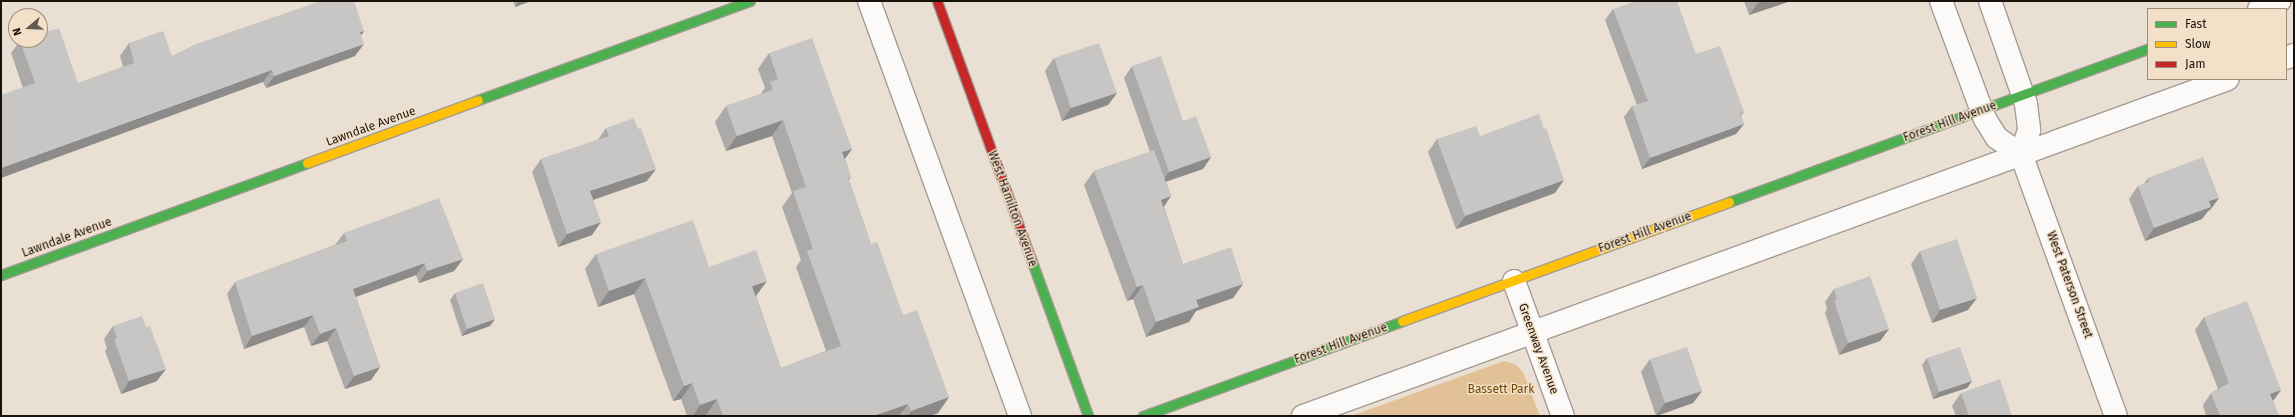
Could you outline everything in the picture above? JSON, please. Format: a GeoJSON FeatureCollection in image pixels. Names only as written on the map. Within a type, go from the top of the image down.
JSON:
{"type":"FeatureCollection","features":[{"type":"Feature","properties":{"kind":"street","name":"Lawndale Avenue"},"geometry":{"type":"LineString","coordinates":[[1,275],[750,1]]}},
{"type":"Feature","properties":{"kind":"street"},"geometry":{"type":"LineString","coordinates":[[869,1],[1020,416]]}},
{"type":"Feature","properties":{"kind":"street","name":"West Hamilton Avenue"},"geometry":{"type":"LineString","coordinates":[[937,1],[1088,416]]}},
{"type":"Feature","properties":{"kind":"street"},"geometry":{"type":"LineString","coordinates":[[1941,1],[1980,111],[1997,138],[2021,154]]}},
{"type":"Feature","properties":{"kind":"street"},"geometry":{"type":"LineString","coordinates":[[1990,1],[2023,95],[2029,130],[2021,154]]}},
{"type":"Feature","properties":{"kind":"street"},"geometry":{"type":"LineString","coordinates":[[2261,8],[2280,1]]}},
{"type":"Feature","properties":{"kind":"street","name":"Forest Hill Avenue"},"geometry":{"type":"LineString","coordinates":[[1143,416],[2147,49]]}},
{"type":"Feature","properties":{"kind":"street"},"geometry":{"type":"LineString","coordinates":[[1303,416],[2225,80]]}},
{"type":"Feature","properties":{"kind":"street","name":"West Paterson Street"},"geometry":{"type":"LineString","coordinates":[[2021,154],[2116,416]]}},
{"type":"Feature","properties":{"kind":"street","name":"Greenway Avenue"},"geometry":{"type":"LineString","coordinates":[[1514,281],[1563,416]]}},
{"type":"Feature","properties":{"kind":"green space","name":"Bassett Park"},"geometry":{"type":"Polygon","coordinates":[[[1504,361],[1515,364],[1523,372],[1540,416],[1351,416],[1504,361]]]}},
{"type":"Feature","properties":{"kind":"building"},"geometry":{"type":"Polygon","coordinates":[[[321,1],[354,1],[364,31],[360,32],[364,44],[274,76],[272,70],[1,168],[1,95],[35,83],[22,48],[48,48],[48,31],[59,28],[78,83],[134,63],[129,43],[163,31],[172,56],[196,44],[321,1]]]}},
{"type":"Feature","properties":{"kind":"building"},"geometry":{"type":"Polygon","coordinates":[[[1636,1],[1677,1],[1696,54],[1720,46],[1744,112],[1740,113],[1744,124],[1650,158],[1632,106],[1648,101],[1613,9],[1636,1]]]}},
{"type":"Feature","properties":{"kind":"building"},"geometry":{"type":"Polygon","coordinates":[[[812,38],[852,149],[842,152],[851,177],[848,178],[871,244],[877,242],[903,315],[917,310],[949,397],[911,411],[908,404],[873,416],[723,416],[717,399],[700,405],[692,383],[684,386],[645,278],[609,291],[596,254],[693,220],[709,267],[756,250],[767,281],[752,286],[781,368],[841,346],[807,251],[813,249],[793,191],[806,187],[783,120],[737,136],[726,106],[773,90],[770,82],[778,79],[769,53],[812,38]]]}},
{"type":"Feature","properties":{"kind":"building"},"geometry":{"type":"Polygon","coordinates":[[[1099,43],[1117,93],[1071,108],[1054,58],[1099,43]]]}},
{"type":"Feature","properties":{"kind":"building"},"geometry":{"type":"Polygon","coordinates":[[[1161,56],[1183,121],[1196,116],[1211,157],[1169,172],[1132,66],[1161,56]]]}},
{"type":"Feature","properties":{"kind":"building"},"geometry":{"type":"Polygon","coordinates":[[[1539,114],[1544,129],[1546,128],[1564,180],[1465,216],[1437,139],[1476,126],[1480,136],[1539,114]]]}},
{"type":"Feature","properties":{"kind":"building"},"geometry":{"type":"Polygon","coordinates":[[[634,118],[638,129],[641,128],[656,169],[590,191],[601,222],[567,234],[541,159],[609,136],[606,128],[634,118]]]}},
{"type":"Feature","properties":{"kind":"building"},"geometry":{"type":"Polygon","coordinates":[[[1154,150],[1171,196],[1161,200],[1183,264],[1231,247],[1243,284],[1196,300],[1199,307],[1156,322],[1143,285],[1137,287],[1094,171],[1154,150]]]}},
{"type":"Feature","properties":{"kind":"building"},"geometry":{"type":"Polygon","coordinates":[[[2203,157],[2219,198],[2209,201],[2211,207],[2154,228],[2138,186],[2149,182],[2148,178],[2203,157]]]}},
{"type":"Feature","properties":{"kind":"building"},"geometry":{"type":"Polygon","coordinates":[[[439,198],[463,259],[427,271],[425,263],[353,289],[380,367],[354,376],[336,328],[320,334],[313,315],[252,336],[235,282],[347,241],[344,233],[439,198]]]}},
{"type":"Feature","properties":{"kind":"building"},"geometry":{"type":"Polygon","coordinates":[[[1957,239],[1977,298],[1940,310],[1920,251],[1957,239]]]}},
{"type":"Feature","properties":{"kind":"building"},"geometry":{"type":"Polygon","coordinates":[[[1870,276],[1889,329],[1848,343],[1834,300],[1837,299],[1834,289],[1870,276]]]}},
{"type":"Feature","properties":{"kind":"building"},"geometry":{"type":"Polygon","coordinates":[[[483,283],[495,319],[467,329],[455,293],[483,283]]]}},
{"type":"Feature","properties":{"kind":"building"},"geometry":{"type":"Polygon","coordinates":[[[2247,301],[2281,390],[2270,394],[2279,416],[2220,416],[2211,393],[2229,383],[2204,317],[2247,301]]]}},
{"type":"Feature","properties":{"kind":"building"},"geometry":{"type":"Polygon","coordinates":[[[142,316],[146,327],[150,326],[166,369],[129,381],[114,339],[117,338],[113,326],[142,316]]]}},
{"type":"Feature","properties":{"kind":"building"},"geometry":{"type":"Polygon","coordinates":[[[1687,347],[1702,391],[1665,403],[1650,359],[1687,347]]]}},
{"type":"Feature","properties":{"kind":"building"},"geometry":{"type":"Polygon","coordinates":[[[1960,347],[1972,381],[1939,392],[1927,358],[1960,347]]]}},
{"type":"Feature","properties":{"kind":"building"},"geometry":{"type":"Polygon","coordinates":[[[2000,379],[2012,416],[1969,416],[1961,393],[2000,379]]]}},
{"type":"Feature","properties":{"kind":"traffic: fast"},"geometry":{"type":"LineString","coordinates":[[478,100],[750,1]]}},
{"type":"Feature","properties":{"kind":"traffic: fast"},"geometry":{"type":"LineString","coordinates":[[1729,202],[2147,49]]}},
{"type":"Feature","properties":{"kind":"traffic: fast"},"geometry":{"type":"LineString","coordinates":[[1,275],[307,163]]}},
{"type":"Feature","properties":{"kind":"traffic: fast"},"geometry":{"type":"LineString","coordinates":[[1031,259],[1088,416]]}},
{"type":"Feature","properties":{"kind":"traffic: fast"},"geometry":{"type":"LineString","coordinates":[[1143,416],[1402,321]]}},
{"type":"Feature","properties":{"kind":"traffic: slow"},"geometry":{"type":"LineString","coordinates":[[307,163],[478,100]]}},
{"type":"Feature","properties":{"kind":"traffic: slow"},"geometry":{"type":"LineString","coordinates":[[1402,321],[1729,202]]}},
{"type":"Feature","properties":{"kind":"traffic: jam"},"geometry":{"type":"LineString","coordinates":[[937,1],[1031,259]]}}]}
